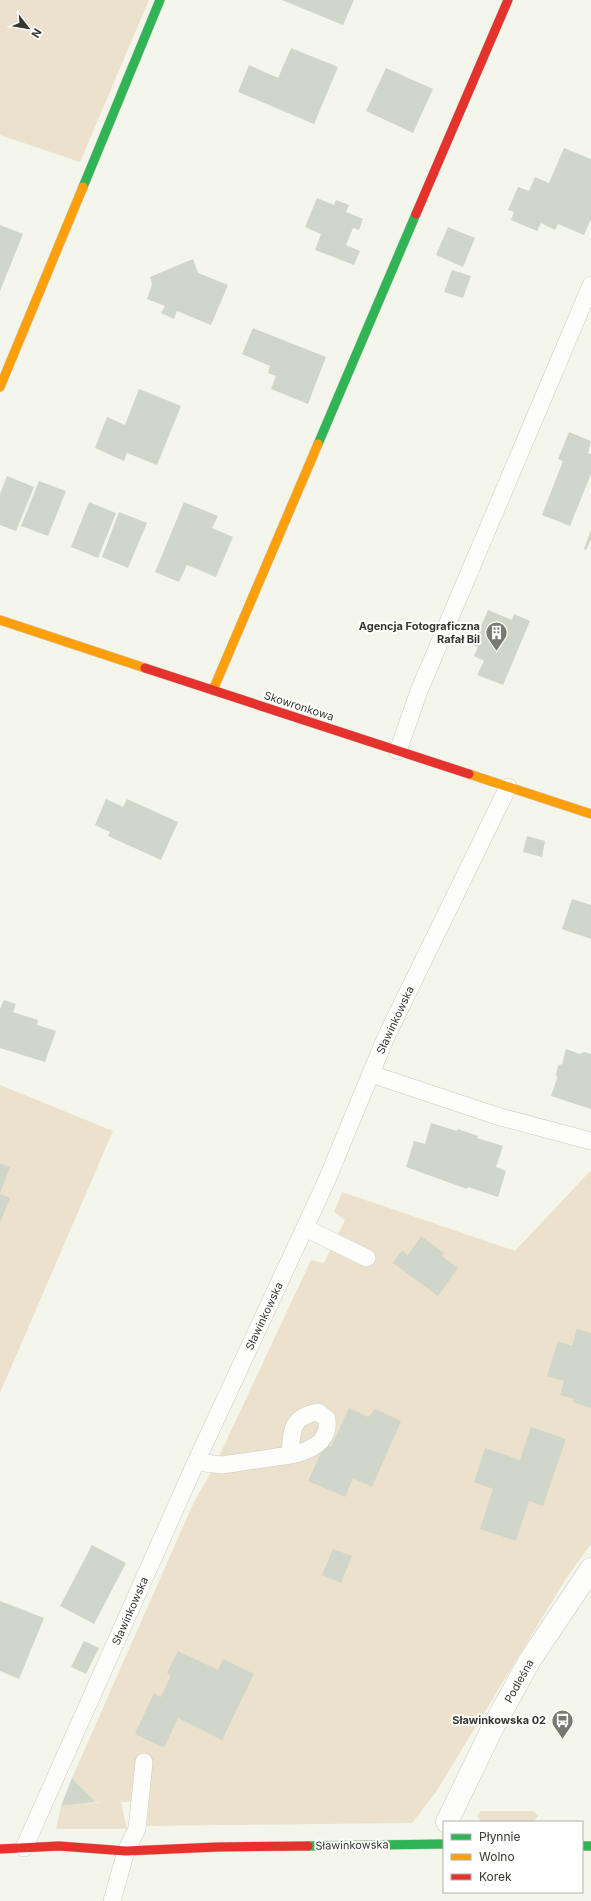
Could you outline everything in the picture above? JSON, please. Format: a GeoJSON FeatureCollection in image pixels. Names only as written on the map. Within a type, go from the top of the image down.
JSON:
{"type":"FeatureCollection","features":[{"type":"Feature","properties":{"kind":"street"},"geometry":{"type":"LineString","coordinates":[[0,387],[160,0]]}},
{"type":"Feature","properties":{"kind":"street"},"geometry":{"type":"LineString","coordinates":[[213,690],[508,0]]}},
{"type":"Feature","properties":{"kind":"street","name":"Skowronkowa"},"geometry":{"type":"LineString","coordinates":[[0,620],[591,814]]}},
{"type":"Feature","properties":{"kind":"street","name":"Podleśna"},"geometry":{"type":"LineString","coordinates":[[447,1821],[494,1727],[530,1660],[591,1569]]}},
{"type":"Feature","properties":{"kind":"street","name":"Sławinkowska"},"geometry":{"type":"LineString","coordinates":[[0,1849],[59,1846],[126,1850],[442,1840]]}},
{"type":"Feature","properties":{"kind":"lane"},"geometry":{"type":"LineString","coordinates":[[398,751],[418,691],[591,285]]}},
{"type":"Feature","properties":{"kind":"lane","name":"Sławinkowska"},"geometry":{"type":"LineString","coordinates":[[24,1848],[196,1462],[326,1182],[386,1037],[508,788]]}},
{"type":"Feature","properties":{"kind":"lane"},"geometry":{"type":"LineString","coordinates":[[371,1074],[497,1116],[591,1141]]}},
{"type":"Feature","properties":{"kind":"lane"},"geometry":{"type":"LineString","coordinates":[[305,1228],[367,1258]]}},
{"type":"Feature","properties":{"kind":"lane"},"geometry":{"type":"LineString","coordinates":[[196,1462],[222,1465],[290,1456]]}},
{"type":"Feature","properties":{"kind":"lane"},"geometry":{"type":"LineString","coordinates":[[112,1901],[126,1850],[137,1829],[144,1762]]}},
{"type":"Feature","properties":{"kind":"shaded area"},"geometry":{"type":"Polygon","coordinates":[[[0,0],[149,0],[80,162],[0,135],[0,0]]]}},
{"type":"Feature","properties":{"kind":"shaded area"},"geometry":{"type":"Polygon","coordinates":[[[0,1085],[113,1131],[0,1393],[0,1085]]]}},
{"type":"Feature","properties":{"kind":"shaded area"},"geometry":{"type":"Polygon","coordinates":[[[591,1170],[591,1544],[567,1577],[436,1792],[412,1823],[147,1826],[149,1801],[121,1802],[127,1829],[56,1829],[61,1806],[102,1802],[96,1802],[72,1778],[193,1504],[215,1465],[311,1260],[324,1263],[345,1220],[334,1212],[342,1192],[515,1251],[591,1170]]]}},
{"type":"Feature","properties":{"kind":"shaded area"},"geometry":{"type":"Polygon","coordinates":[[[481,1811],[533,1811],[538,1816],[534,1821],[480,1821],[477,1816],[481,1811]]]}},
{"type":"Feature","properties":{"kind":"building"},"geometry":{"type":"Polygon","coordinates":[[[282,0],[354,0],[343,25],[282,0]]]}},
{"type":"Feature","properties":{"kind":"building"},"geometry":{"type":"Polygon","coordinates":[[[291,48],[338,67],[314,124],[238,92],[249,65],[278,78],[291,48]]]}},
{"type":"Feature","properties":{"kind":"building"},"geometry":{"type":"Polygon","coordinates":[[[386,68],[433,89],[413,133],[366,111],[386,68]]]}},
{"type":"Feature","properties":{"kind":"building"},"geometry":{"type":"Polygon","coordinates":[[[564,148],[591,159],[591,219],[584,235],[558,224],[555,230],[541,223],[537,231],[511,220],[514,212],[508,210],[518,187],[529,191],[535,177],[549,183],[564,148]]]}},
{"type":"Feature","properties":{"kind":"building"},"geometry":{"type":"Polygon","coordinates":[[[317,198],[334,205],[336,200],[349,205],[346,212],[363,219],[359,230],[353,228],[346,245],[360,251],[354,265],[315,250],[321,234],[305,227],[317,198]]]}},
{"type":"Feature","properties":{"kind":"building"},"geometry":{"type":"Polygon","coordinates":[[[0,225],[23,234],[0,291],[0,225]]]}},
{"type":"Feature","properties":{"kind":"building"},"geometry":{"type":"Polygon","coordinates":[[[448,227],[475,238],[463,267],[436,255],[448,227]]]}},
{"type":"Feature","properties":{"kind":"building"},"geometry":{"type":"Polygon","coordinates":[[[193,259],[198,273],[228,285],[211,325],[177,311],[174,319],[161,313],[165,306],[147,299],[152,284],[150,277],[193,259]]]}},
{"type":"Feature","properties":{"kind":"building"},"geometry":{"type":"Polygon","coordinates":[[[452,270],[471,276],[463,298],[444,292],[452,270]]]}},
{"type":"Feature","properties":{"kind":"building"},"geometry":{"type":"Polygon","coordinates":[[[253,328],[326,357],[308,404],[271,389],[276,376],[268,373],[270,366],[242,354],[253,328]]]}},
{"type":"Feature","properties":{"kind":"building"},"geometry":{"type":"Polygon","coordinates":[[[139,389],[181,406],[157,465],[127,453],[124,461],[95,448],[107,417],[125,425],[139,389]]]}},
{"type":"Feature","properties":{"kind":"building"},"geometry":{"type":"Polygon","coordinates":[[[569,432],[591,441],[588,453],[591,454],[591,474],[570,526],[542,515],[563,461],[558,459],[569,432]]]}},
{"type":"Feature","properties":{"kind":"building"},"geometry":{"type":"Polygon","coordinates":[[[7,476],[34,487],[16,531],[0,525],[0,494],[7,476]]]}},
{"type":"Feature","properties":{"kind":"building"},"geometry":{"type":"Polygon","coordinates":[[[39,481],[66,491],[48,536],[21,526],[39,481]]]}},
{"type":"Feature","properties":{"kind":"building"},"geometry":{"type":"Polygon","coordinates":[[[89,502],[116,513],[98,558],[71,547],[89,502]]]}},
{"type":"Feature","properties":{"kind":"building"},"geometry":{"type":"Polygon","coordinates":[[[184,502],[218,516],[212,528],[233,537],[216,577],[187,565],[179,582],[155,572],[184,502]]]}},
{"type":"Feature","properties":{"kind":"building"},"geometry":{"type":"Polygon","coordinates":[[[119,512],[147,523],[128,568],[102,557],[119,512]]]}},
{"type":"Feature","properties":{"kind":"building"},"geometry":{"type":"Polygon","coordinates":[[[591,530],[591,539],[586,550],[584,549],[591,530]]]}},
{"type":"Feature","properties":{"kind":"building","name":"Agencja Fotograficzna Rafał Bil"},"geometry":{"type":"Polygon","coordinates":[[[488,610],[512,620],[514,614],[530,621],[503,685],[477,675],[484,661],[474,656],[478,647],[473,645],[488,610]]]}},
{"type":"Feature","properties":{"kind":"building"},"geometry":{"type":"Polygon","coordinates":[[[106,799],[123,807],[127,799],[178,822],[161,860],[108,836],[110,832],[95,825],[106,799]]]}},
{"type":"Feature","properties":{"kind":"building"},"geometry":{"type":"Polygon","coordinates":[[[527,836],[545,841],[542,857],[523,852],[527,836]]]}},
{"type":"Feature","properties":{"kind":"building"},"geometry":{"type":"Polygon","coordinates":[[[572,899],[591,905],[591,939],[562,929],[572,899]]]}},
{"type":"Feature","properties":{"kind":"building"},"geometry":{"type":"Polygon","coordinates":[[[4,1000],[16,1004],[13,1012],[38,1020],[37,1025],[56,1031],[45,1062],[0,1048],[0,1009],[4,1000]]]}},
{"type":"Feature","properties":{"kind":"building"},"geometry":{"type":"Polygon","coordinates":[[[566,1049],[580,1054],[584,1052],[591,1054],[591,1109],[551,1096],[557,1078],[556,1074],[558,1066],[562,1064],[566,1049]]]}},
{"type":"Feature","properties":{"kind":"building"},"geometry":{"type":"Polygon","coordinates":[[[431,1123],[457,1131],[458,1129],[478,1136],[477,1138],[503,1146],[496,1167],[506,1171],[498,1197],[468,1187],[467,1189],[406,1167],[414,1141],[425,1144],[431,1123]]]}},
{"type":"Feature","properties":{"kind":"building"},"geometry":{"type":"Polygon","coordinates":[[[0,1163],[10,1167],[0,1193],[0,1163]]]}},
{"type":"Feature","properties":{"kind":"building"},"geometry":{"type":"Polygon","coordinates":[[[0,1194],[10,1198],[0,1223],[0,1194]]]}},
{"type":"Feature","properties":{"kind":"building"},"geometry":{"type":"Polygon","coordinates":[[[421,1236],[444,1253],[442,1256],[458,1268],[438,1296],[393,1263],[402,1250],[408,1255],[421,1236]]]}},
{"type":"Feature","properties":{"kind":"building"},"geometry":{"type":"Polygon","coordinates":[[[577,1329],[591,1333],[591,1408],[573,1402],[574,1399],[560,1395],[564,1381],[547,1376],[558,1341],[572,1346],[577,1329]]]}},
{"type":"Feature","properties":{"kind":"building"},"geometry":{"type":"Polygon","coordinates":[[[349,1408],[368,1417],[375,1409],[401,1421],[372,1487],[353,1478],[345,1497],[308,1481],[325,1444],[331,1447],[349,1408]]]}},
{"type":"Feature","properties":{"kind":"building"},"geometry":{"type":"Polygon","coordinates":[[[531,1427],[566,1439],[543,1506],[529,1501],[516,1541],[480,1529],[493,1489],[474,1482],[485,1448],[520,1460],[531,1427]]]}},
{"type":"Feature","properties":{"kind":"building"},"geometry":{"type":"Polygon","coordinates":[[[92,1545],[126,1563],[94,1624],[60,1606],[92,1545]]]}},
{"type":"Feature","properties":{"kind":"building"},"geometry":{"type":"Polygon","coordinates":[[[333,1549],[352,1556],[341,1583],[322,1575],[333,1549]]]}},
{"type":"Feature","properties":{"kind":"building"},"geometry":{"type":"Polygon","coordinates":[[[0,1601],[44,1618],[19,1679],[0,1671],[0,1601]]]}},
{"type":"Feature","properties":{"kind":"building"},"geometry":{"type":"Polygon","coordinates":[[[84,1641],[99,1648],[86,1674],[71,1667],[84,1641]]]}},
{"type":"Feature","properties":{"kind":"building"},"geometry":{"type":"Polygon","coordinates":[[[178,1651],[218,1670],[223,1659],[254,1674],[222,1740],[178,1718],[164,1748],[135,1734],[154,1693],[161,1697],[171,1675],[167,1673],[178,1651]]]}},
{"type":"Feature","properties":{"kind":"building"},"geometry":{"type":"Polygon","coordinates":[[[72,1778],[96,1802],[61,1806],[72,1778]]]}},
{"type":"Feature","properties":{"kind":"traffic: fast"},"geometry":{"type":"LineString","coordinates":[[83,187],[160,0]]}},
{"type":"Feature","properties":{"kind":"traffic: fast"},"geometry":{"type":"LineString","coordinates":[[318,444],[416,214]]}},
{"type":"Feature","properties":{"kind":"traffic: fast"},"geometry":{"type":"LineString","coordinates":[[308,1846],[443,1844]]}},
{"type":"Feature","properties":{"kind":"traffic: fast"},"geometry":{"type":"LineString","coordinates":[[583,1846],[591,1846]]}},
{"type":"Feature","properties":{"kind":"traffic: slow"},"geometry":{"type":"LineString","coordinates":[[0,387],[83,187]]}},
{"type":"Feature","properties":{"kind":"traffic: slow"},"geometry":{"type":"LineString","coordinates":[[213,690],[318,444]]}},
{"type":"Feature","properties":{"kind":"traffic: slow"},"geometry":{"type":"LineString","coordinates":[[0,620],[145,668]]}},
{"type":"Feature","properties":{"kind":"traffic: slow"},"geometry":{"type":"LineString","coordinates":[[469,774],[591,814]]}},
{"type":"Feature","properties":{"kind":"traffic: jam"},"geometry":{"type":"LineString","coordinates":[[416,214],[508,0]]}},
{"type":"Feature","properties":{"kind":"traffic: jam"},"geometry":{"type":"LineString","coordinates":[[145,668],[469,774]]}},
{"type":"Feature","properties":{"kind":"traffic: jam"},"geometry":{"type":"LineString","coordinates":[[0,1849],[59,1846],[126,1851],[218,1847],[308,1846]]}},
{"type":"Feature","properties":{"kind":"place","name":"Agencja Fotograficzna Rafał Bil"},"geometry":{"type":"Point","coordinates":[496,652]}},
{"type":"Feature","properties":{"kind":"place","name":"Sławinkowska 02"},"geometry":{"type":"Point","coordinates":[562,1740]}}]}
